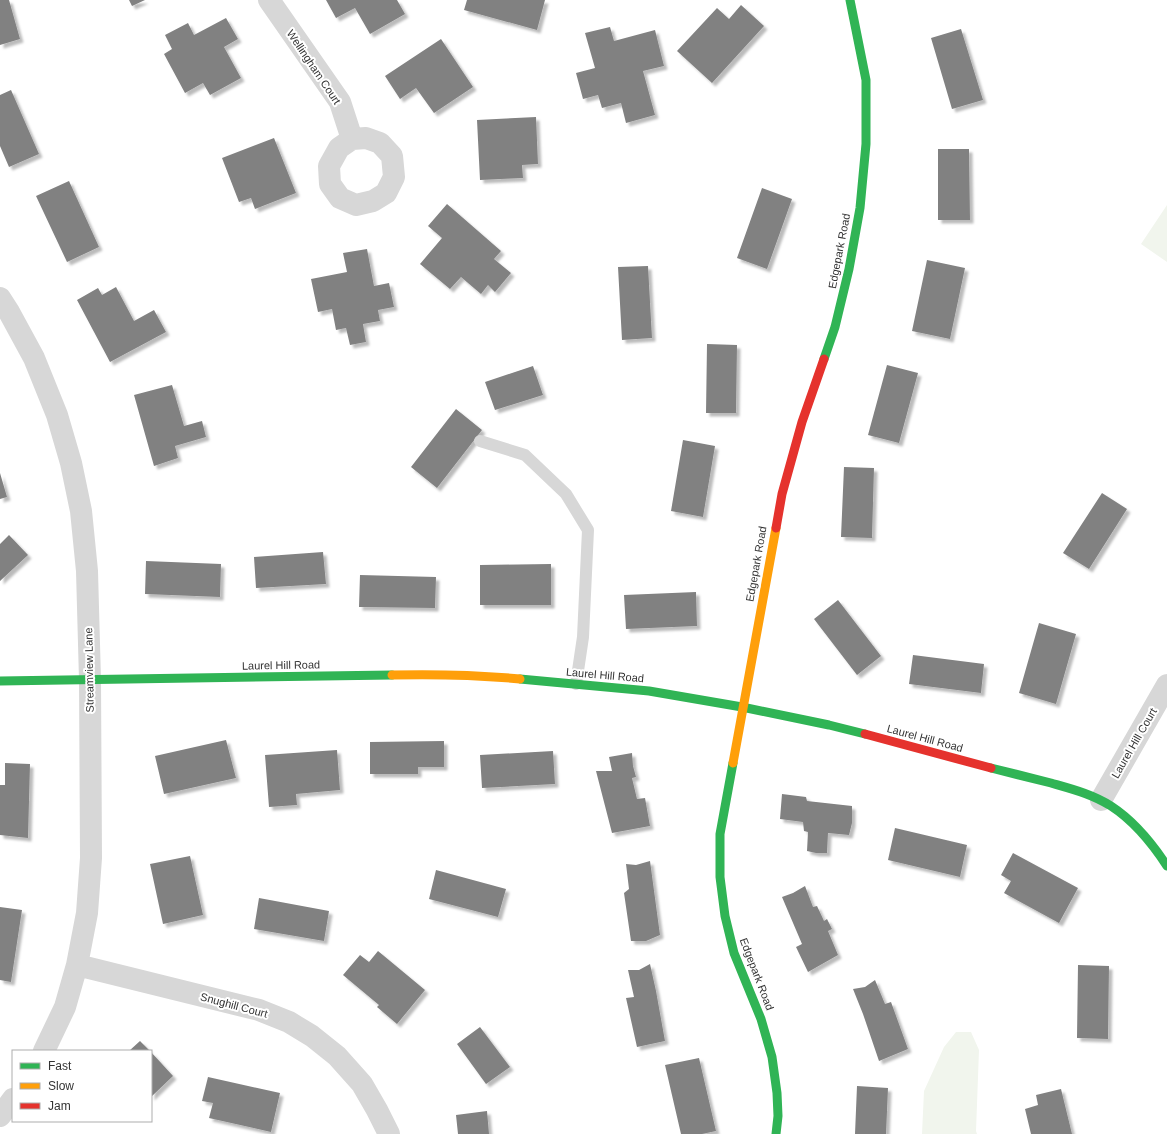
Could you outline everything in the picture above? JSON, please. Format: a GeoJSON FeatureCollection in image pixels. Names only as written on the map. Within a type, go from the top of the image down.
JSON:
{"type":"FeatureCollection","features":[{"type":"Feature","properties":{"kind":"street","name":"Wellingham Court"},"geometry":{"type":"LineString","coordinates":[[269,0],[340,102],[352,139]]}},
{"type":"Feature","properties":{"kind":"street","name":"Edgepark Road"},"geometry":{"type":"LineString","coordinates":[[776,1134],[778,1116],[777,1093],[772,1056],[761,1019],[734,953],[725,916],[720,877],[720,834],[782,494],[802,422],[835,327],[849,269],[860,208],[866,144],[866,80],[850,0]]}},
{"type":"Feature","properties":{"kind":"street","name":"Streamview Lane"},"geometry":{"type":"LineString","coordinates":[[0,298],[34,358],[57,416],[71,463],[81,511],[87,571],[90,680],[91,858],[87,913],[77,965],[65,1007],[44,1050]]}},
{"type":"Feature","properties":{"kind":"street","name":"Laurel Hill Road"},"geometry":{"type":"LineString","coordinates":[[0,681],[423,674],[490,676],[649,691],[742,707],[837,727],[1083,792],[1101,800],[1135,825],[1158,852],[1167,866]]}},
{"type":"Feature","properties":{"kind":"street","name":"Laurel Hill Court"},"geometry":{"type":"LineString","coordinates":[[1101,800],[1167,685]]}},
{"type":"Feature","properties":{"kind":"street","name":"Snughill Court"},"geometry":{"type":"LineString","coordinates":[[77,965],[259,1010],[289,1022],[312,1036],[337,1056],[362,1084],[389,1134]]}},
{"type":"Feature","properties":{"kind":"street"},"geometry":{"type":"LineString","coordinates":[[0,1116],[12,1100]]}},
{"type":"Feature","properties":{"kind":"lane"},"geometry":{"type":"LineString","coordinates":[[480,441],[525,455],[566,494],[588,530],[583,636],[576,684]]}},
{"type":"Feature","properties":{"kind":"shaded area"},"geometry":{"type":"Polygon","coordinates":[[[1167,205],[1167,262],[1141,244],[1167,205]]]}},
{"type":"Feature","properties":{"kind":"shaded area"},"geometry":{"type":"Polygon","coordinates":[[[956,1032],[971,1032],[979,1050],[977,1134],[922,1134],[924,1091],[944,1047],[956,1032]]]}},
{"type":"Feature","properties":{"kind":"building"},"geometry":{"type":"Polygon","coordinates":[[[0,0],[9,0],[20,39],[0,45],[0,0]]]}},
{"type":"Feature","properties":{"kind":"building"},"geometry":{"type":"Polygon","coordinates":[[[129,0],[145,0],[132,6],[129,0]]]}},
{"type":"Feature","properties":{"kind":"building"},"geometry":{"type":"Polygon","coordinates":[[[326,0],[397,0],[405,14],[370,34],[355,8],[336,18],[326,0]]]}},
{"type":"Feature","properties":{"kind":"building"},"geometry":{"type":"Polygon","coordinates":[[[467,0],[545,0],[537,30],[464,10],[467,0]]]}},
{"type":"Feature","properties":{"kind":"building"},"geometry":{"type":"Polygon","coordinates":[[[741,5],[764,26],[712,83],[677,51],[717,8],[729,19],[741,5]]]}},
{"type":"Feature","properties":{"kind":"building"},"geometry":{"type":"Polygon","coordinates":[[[226,18],[238,39],[224,47],[241,78],[210,95],[203,83],[185,93],[164,54],[172,49],[165,35],[188,23],[194,35],[226,18]]]}},
{"type":"Feature","properties":{"kind":"building"},"geometry":{"type":"Polygon","coordinates":[[[610,27],[614,41],[655,30],[664,66],[643,71],[655,115],[626,123],[621,103],[602,108],[598,95],[583,99],[576,73],[595,68],[585,33],[610,27]]]}},
{"type":"Feature","properties":{"kind":"building"},"geometry":{"type":"Polygon","coordinates":[[[961,29],[983,100],[952,109],[931,38],[961,29]]]}},
{"type":"Feature","properties":{"kind":"building"},"geometry":{"type":"Polygon","coordinates":[[[441,39],[473,87],[434,113],[416,88],[400,99],[385,76],[441,39]]]}},
{"type":"Feature","properties":{"kind":"building"},"geometry":{"type":"Polygon","coordinates":[[[11,90],[39,154],[9,167],[0,146],[0,95],[11,90]]]}},
{"type":"Feature","properties":{"kind":"building"},"geometry":{"type":"Polygon","coordinates":[[[536,117],[538,164],[522,165],[523,178],[480,180],[477,120],[536,117]]]}},
{"type":"Feature","properties":{"kind":"building"},"geometry":{"type":"Polygon","coordinates":[[[274,138],[296,193],[255,209],[251,198],[239,202],[222,158],[274,138]]]}},
{"type":"Feature","properties":{"kind":"building"},"geometry":{"type":"Polygon","coordinates":[[[938,149],[969,149],[970,220],[938,220],[938,149]]]}},
{"type":"Feature","properties":{"kind":"building"},"geometry":{"type":"Polygon","coordinates":[[[69,181],[99,247],[67,262],[36,196],[69,181]]]}},
{"type":"Feature","properties":{"kind":"building"},"geometry":{"type":"Polygon","coordinates":[[[762,188],[792,199],[767,269],[737,258],[762,188]]]}},
{"type":"Feature","properties":{"kind":"building"},"geometry":{"type":"Polygon","coordinates":[[[447,204],[501,251],[494,259],[511,273],[495,292],[488,285],[481,294],[461,277],[450,289],[420,264],[442,238],[428,226],[447,204]]]}},
{"type":"Feature","properties":{"kind":"building"},"geometry":{"type":"Polygon","coordinates":[[[367,249],[374,286],[389,283],[394,307],[378,310],[380,321],[363,324],[366,342],[350,345],[346,328],[336,330],[332,309],[318,312],[311,279],[347,272],[343,253],[367,249]]]}},
{"type":"Feature","properties":{"kind":"building"},"geometry":{"type":"Polygon","coordinates":[[[927,260],[965,268],[950,339],[912,331],[927,260]]]}},
{"type":"Feature","properties":{"kind":"building"},"geometry":{"type":"Polygon","coordinates":[[[648,266],[652,338],[622,340],[618,267],[648,266]]]}},
{"type":"Feature","properties":{"kind":"building"},"geometry":{"type":"Polygon","coordinates":[[[116,287],[134,321],[154,310],[166,332],[110,362],[77,300],[98,288],[102,295],[116,287]]]}},
{"type":"Feature","properties":{"kind":"building"},"geometry":{"type":"Polygon","coordinates":[[[707,344],[737,345],[736,413],[706,413],[707,344]]]}},
{"type":"Feature","properties":{"kind":"building"},"geometry":{"type":"Polygon","coordinates":[[[887,365],[918,373],[899,443],[868,435],[887,365]]]}},
{"type":"Feature","properties":{"kind":"building"},"geometry":{"type":"Polygon","coordinates":[[[533,366],[543,395],[495,410],[485,382],[533,366]]]}},
{"type":"Feature","properties":{"kind":"building"},"geometry":{"type":"Polygon","coordinates":[[[172,385],[184,426],[202,421],[206,437],[175,446],[178,458],[154,466],[134,395],[172,385]]]}},
{"type":"Feature","properties":{"kind":"building"},"geometry":{"type":"Polygon","coordinates":[[[456,409],[482,430],[437,488],[411,467],[456,409]]]}},
{"type":"Feature","properties":{"kind":"building"},"geometry":{"type":"Polygon","coordinates":[[[683,440],[715,446],[703,517],[671,511],[683,440]]]}},
{"type":"Feature","properties":{"kind":"building"},"geometry":{"type":"Polygon","coordinates":[[[844,467],[874,468],[872,538],[841,537],[844,467]]]}},
{"type":"Feature","properties":{"kind":"building"},"geometry":{"type":"Polygon","coordinates":[[[0,473],[7,497],[0,499],[0,473]]]}},
{"type":"Feature","properties":{"kind":"building"},"geometry":{"type":"Polygon","coordinates":[[[1102,493],[1127,509],[1089,569],[1063,553],[1102,493]]]}},
{"type":"Feature","properties":{"kind":"building"},"geometry":{"type":"Polygon","coordinates":[[[9,535],[28,555],[0,581],[0,544],[9,535]]]}},
{"type":"Feature","properties":{"kind":"building"},"geometry":{"type":"Polygon","coordinates":[[[323,552],[326,584],[256,588],[254,557],[323,552]]]}},
{"type":"Feature","properties":{"kind":"building"},"geometry":{"type":"Polygon","coordinates":[[[146,561],[221,564],[220,597],[145,594],[146,561]]]}},
{"type":"Feature","properties":{"kind":"building"},"geometry":{"type":"Polygon","coordinates":[[[551,564],[551,605],[480,605],[480,565],[551,564]]]}},
{"type":"Feature","properties":{"kind":"building"},"geometry":{"type":"Polygon","coordinates":[[[360,575],[436,577],[435,608],[359,607],[360,575]]]}},
{"type":"Feature","properties":{"kind":"building"},"geometry":{"type":"Polygon","coordinates":[[[696,592],[697,626],[626,629],[624,595],[696,592]]]}},
{"type":"Feature","properties":{"kind":"building"},"geometry":{"type":"Polygon","coordinates":[[[838,600],[881,656],[857,675],[814,619],[838,600]]]}},
{"type":"Feature","properties":{"kind":"building"},"geometry":{"type":"Polygon","coordinates":[[[1039,623],[1076,634],[1056,704],[1019,693],[1039,623]]]}},
{"type":"Feature","properties":{"kind":"building"},"geometry":{"type":"Polygon","coordinates":[[[913,655],[984,664],[981,693],[909,684],[913,655]]]}},
{"type":"Feature","properties":{"kind":"building"},"geometry":{"type":"Polygon","coordinates":[[[226,740],[236,778],[164,794],[155,756],[226,740]]]}},
{"type":"Feature","properties":{"kind":"building"},"geometry":{"type":"Polygon","coordinates":[[[444,741],[444,767],[418,767],[418,774],[370,774],[370,742],[444,741]]]}},
{"type":"Feature","properties":{"kind":"building"},"geometry":{"type":"Polygon","coordinates":[[[337,750],[340,790],[296,794],[297,805],[269,807],[265,755],[337,750]]]}},
{"type":"Feature","properties":{"kind":"building"},"geometry":{"type":"Polygon","coordinates":[[[553,751],[555,784],[482,788],[480,755],[553,751]]]}},
{"type":"Feature","properties":{"kind":"building"},"geometry":{"type":"Polygon","coordinates":[[[632,753],[636,777],[632,778],[637,799],[645,798],[650,826],[612,833],[596,771],[612,771],[609,757],[632,753]]]}},
{"type":"Feature","properties":{"kind":"building"},"geometry":{"type":"Polygon","coordinates":[[[5,763],[30,764],[28,838],[0,835],[0,785],[5,785],[5,763]]]}},
{"type":"Feature","properties":{"kind":"building"},"geometry":{"type":"Polygon","coordinates":[[[782,794],[806,797],[807,801],[852,806],[852,823],[849,835],[828,833],[827,853],[807,851],[808,832],[804,831],[803,822],[780,819],[782,794]]]}},
{"type":"Feature","properties":{"kind":"building"},"geometry":{"type":"Polygon","coordinates":[[[895,828],[967,845],[960,877],[888,860],[895,828]]]}},
{"type":"Feature","properties":{"kind":"building"},"geometry":{"type":"Polygon","coordinates":[[[1013,853],[1078,888],[1059,923],[1004,893],[1011,881],[1001,875],[1013,853]]]}},
{"type":"Feature","properties":{"kind":"building"},"geometry":{"type":"Polygon","coordinates":[[[190,856],[203,915],[163,924],[150,864],[190,856]]]}},
{"type":"Feature","properties":{"kind":"building"},"geometry":{"type":"Polygon","coordinates":[[[650,861],[660,935],[646,941],[631,941],[624,893],[629,889],[626,864],[636,865],[650,861]]]}},
{"type":"Feature","properties":{"kind":"building"},"geometry":{"type":"Polygon","coordinates":[[[436,870],[506,889],[498,917],[429,899],[436,870]]]}},
{"type":"Feature","properties":{"kind":"building"},"geometry":{"type":"Polygon","coordinates":[[[805,886],[813,907],[817,906],[824,921],[827,919],[832,929],[828,931],[838,955],[808,972],[796,947],[802,944],[782,897],[805,886]]]}},
{"type":"Feature","properties":{"kind":"building"},"geometry":{"type":"Polygon","coordinates":[[[259,898],[329,911],[324,941],[254,929],[259,898]]]}},
{"type":"Feature","properties":{"kind":"building"},"geometry":{"type":"Polygon","coordinates":[[[0,907],[22,910],[11,982],[0,980],[0,907]]]}},
{"type":"Feature","properties":{"kind":"building"},"geometry":{"type":"Polygon","coordinates":[[[378,951],[425,990],[397,1024],[377,1007],[379,1005],[343,975],[360,955],[369,962],[378,951]]]}},
{"type":"Feature","properties":{"kind":"building"},"geometry":{"type":"Polygon","coordinates":[[[650,964],[665,1041],[637,1047],[626,998],[634,997],[628,970],[639,970],[650,964]]]}},
{"type":"Feature","properties":{"kind":"building"},"geometry":{"type":"Polygon","coordinates":[[[1078,965],[1109,966],[1108,1039],[1077,1038],[1078,965]]]}},
{"type":"Feature","properties":{"kind":"building"},"geometry":{"type":"Polygon","coordinates":[[[875,980],[885,1004],[891,1002],[908,1049],[879,1061],[853,989],[865,987],[875,980]]]}},
{"type":"Feature","properties":{"kind":"building"},"geometry":{"type":"Polygon","coordinates":[[[480,1027],[510,1067],[486,1084],[457,1044],[480,1027]]]}},
{"type":"Feature","properties":{"kind":"building"},"geometry":{"type":"Polygon","coordinates":[[[140,1041],[149,1050],[130,1050],[140,1041]]]}},
{"type":"Feature","properties":{"kind":"building"},"geometry":{"type":"Polygon","coordinates":[[[152,1053],[173,1076],[152,1096],[152,1053]]]}},
{"type":"Feature","properties":{"kind":"building"},"geometry":{"type":"Polygon","coordinates":[[[699,1058],[716,1131],[702,1134],[681,1134],[665,1065],[699,1058]]]}},
{"type":"Feature","properties":{"kind":"building"},"geometry":{"type":"Polygon","coordinates":[[[208,1077],[280,1093],[271,1132],[209,1118],[213,1103],[202,1101],[208,1077]]]}},
{"type":"Feature","properties":{"kind":"building"},"geometry":{"type":"Polygon","coordinates":[[[857,1086],[888,1088],[886,1134],[855,1134],[857,1086]]]}},
{"type":"Feature","properties":{"kind":"building"},"geometry":{"type":"Polygon","coordinates":[[[1061,1089],[1072,1134],[1031,1134],[1025,1109],[1038,1105],[1036,1095],[1061,1089]]]}},
{"type":"Feature","properties":{"kind":"building"},"geometry":{"type":"Polygon","coordinates":[[[487,1111],[489,1134],[458,1134],[456,1115],[487,1111]]]}},
{"type":"Feature","properties":{"kind":"traffic: fast"},"geometry":{"type":"LineString","coordinates":[[824,359],[835,327],[849,269],[860,208],[866,144],[866,80],[850,0]]}},
{"type":"Feature","properties":{"kind":"traffic: fast"},"geometry":{"type":"LineString","coordinates":[[0,681],[392,675]]}},
{"type":"Feature","properties":{"kind":"traffic: fast"},"geometry":{"type":"LineString","coordinates":[[520,679],[649,691],[742,707],[865,734]]}},
{"type":"Feature","properties":{"kind":"traffic: fast"},"geometry":{"type":"LineString","coordinates":[[733,763],[720,834],[720,877],[725,916],[734,953],[761,1019],[772,1057],[777,1093],[778,1116],[776,1134]]}},
{"type":"Feature","properties":{"kind":"traffic: fast"},"geometry":{"type":"LineString","coordinates":[[991,768],[1067,787],[1104,802],[1127,818],[1135,826],[1149,841],[1167,866]]}},
{"type":"Feature","properties":{"kind":"traffic: slow"},"geometry":{"type":"LineString","coordinates":[[733,763],[776,528]]}},
{"type":"Feature","properties":{"kind":"traffic: slow"},"geometry":{"type":"LineString","coordinates":[[392,675],[456,675],[520,679]]}},
{"type":"Feature","properties":{"kind":"traffic: jam"},"geometry":{"type":"LineString","coordinates":[[776,528],[782,494],[802,422],[824,359]]}},
{"type":"Feature","properties":{"kind":"traffic: jam"},"geometry":{"type":"LineString","coordinates":[[865,734],[991,768]]}}]}
